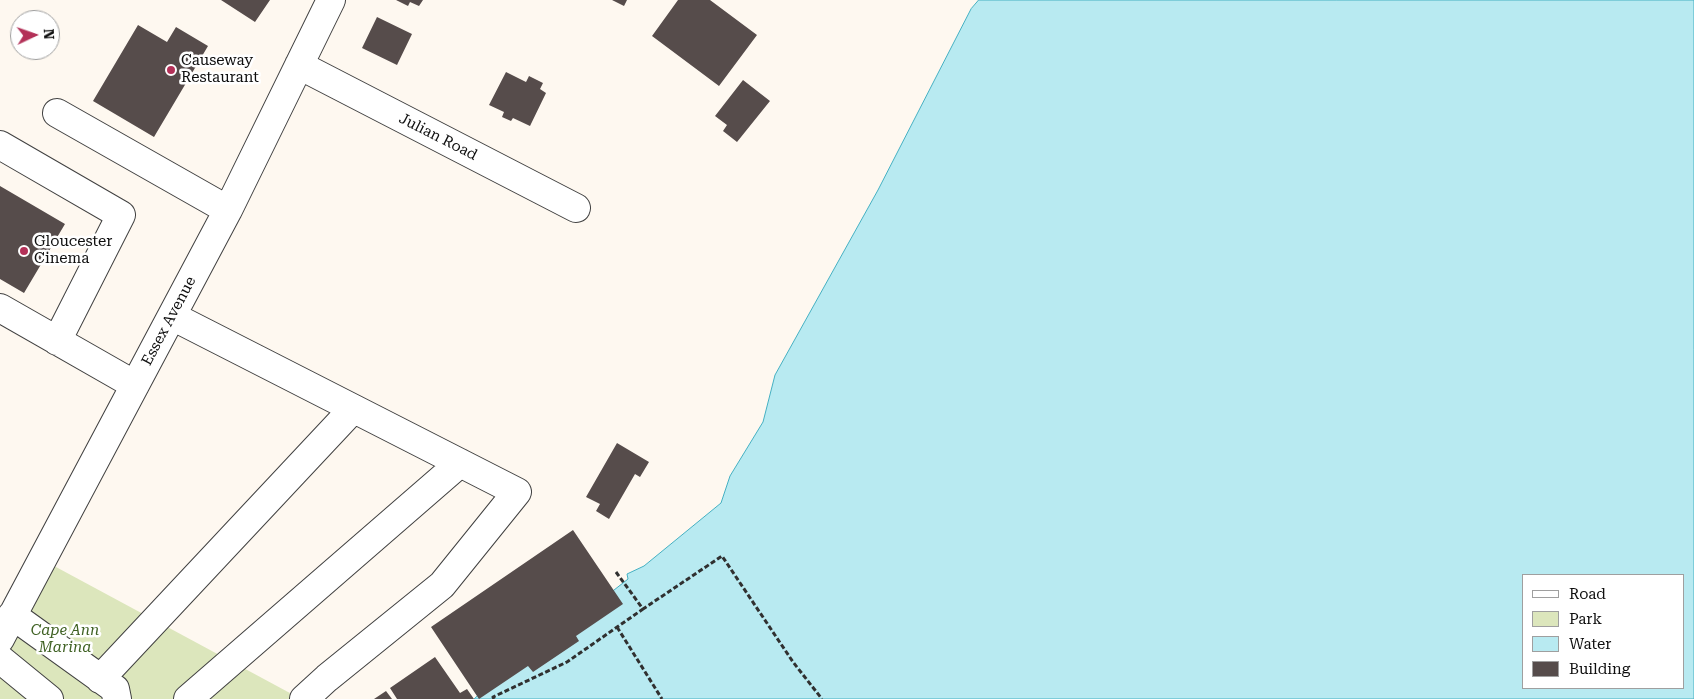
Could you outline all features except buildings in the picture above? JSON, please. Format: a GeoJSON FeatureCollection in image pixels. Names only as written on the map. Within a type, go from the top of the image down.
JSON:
{"type":"FeatureCollection","features":[{"type":"Feature","properties":{"kind":"street","name":"Essex Avenue"},"geometry":{"type":"LineString","coordinates":[[6,627],[228,210],[331,0]]}},
{"type":"Feature","properties":{"kind":"street","name":"Julian Road"},"geometry":{"type":"LineString","coordinates":[[299,65],[576,208]]}},
{"type":"Feature","properties":{"kind":"street"},"geometry":{"type":"LineString","coordinates":[[57,113],[228,210]]}},
{"type":"Feature","properties":{"kind":"street"},"geometry":{"type":"LineString","coordinates":[[0,145],[121,215],[57,341]]}},
{"type":"Feature","properties":{"kind":"street"},"geometry":{"type":"LineString","coordinates":[[0,308],[135,385]]}},
{"type":"Feature","properties":{"kind":"street"},"geometry":{"type":"LineString","coordinates":[[172,316],[517,492],[442,585],[326,678],[304,699]]}},
{"type":"Feature","properties":{"kind":"street"},"geometry":{"type":"LineString","coordinates":[[6,627],[108,689],[353,409]]}},
{"type":"Feature","properties":{"kind":"street"},"geometry":{"type":"LineString","coordinates":[[188,699],[460,464]]}},
{"type":"Feature","properties":{"kind":"street"},"geometry":{"type":"LineString","coordinates":[[0,659],[49,699]]}},
{"type":"Feature","properties":{"kind":"path"},"geometry":{"type":"LineString","coordinates":[[494,699],[492,697],[567,662],[722,556],[793,662],[822,699]]}},
{"type":"Feature","properties":{"kind":"path"},"geometry":{"type":"LineString","coordinates":[[616,572],[643,609]]}},
{"type":"Feature","properties":{"kind":"path"},"geometry":{"type":"LineString","coordinates":[[617,627],[662,699]]}},
{"type":"Feature","properties":{"kind":"green space","name":"Cape Ann Marina"},"geometry":{"type":"Polygon","coordinates":[[[43,560],[301,699],[0,699],[0,631],[43,560]]]}},
{"type":"Feature","properties":{"kind":"water"},"geometry":{"type":"Polygon","coordinates":[[[979,0],[1694,0],[1694,699],[474,699],[567,613],[576,620],[628,579],[627,574],[644,566],[721,503],[730,476],[763,422],[775,375],[878,190],[971,9],[979,0]]]}},
{"type":"Feature","properties":{"kind":"place","name":"Causeway Restaurant"},"geometry":{"type":"Point","coordinates":[171,70]}},
{"type":"Feature","properties":{"kind":"place","name":"Gloucester Cinema"},"geometry":{"type":"Point","coordinates":[24,251]}}]}
